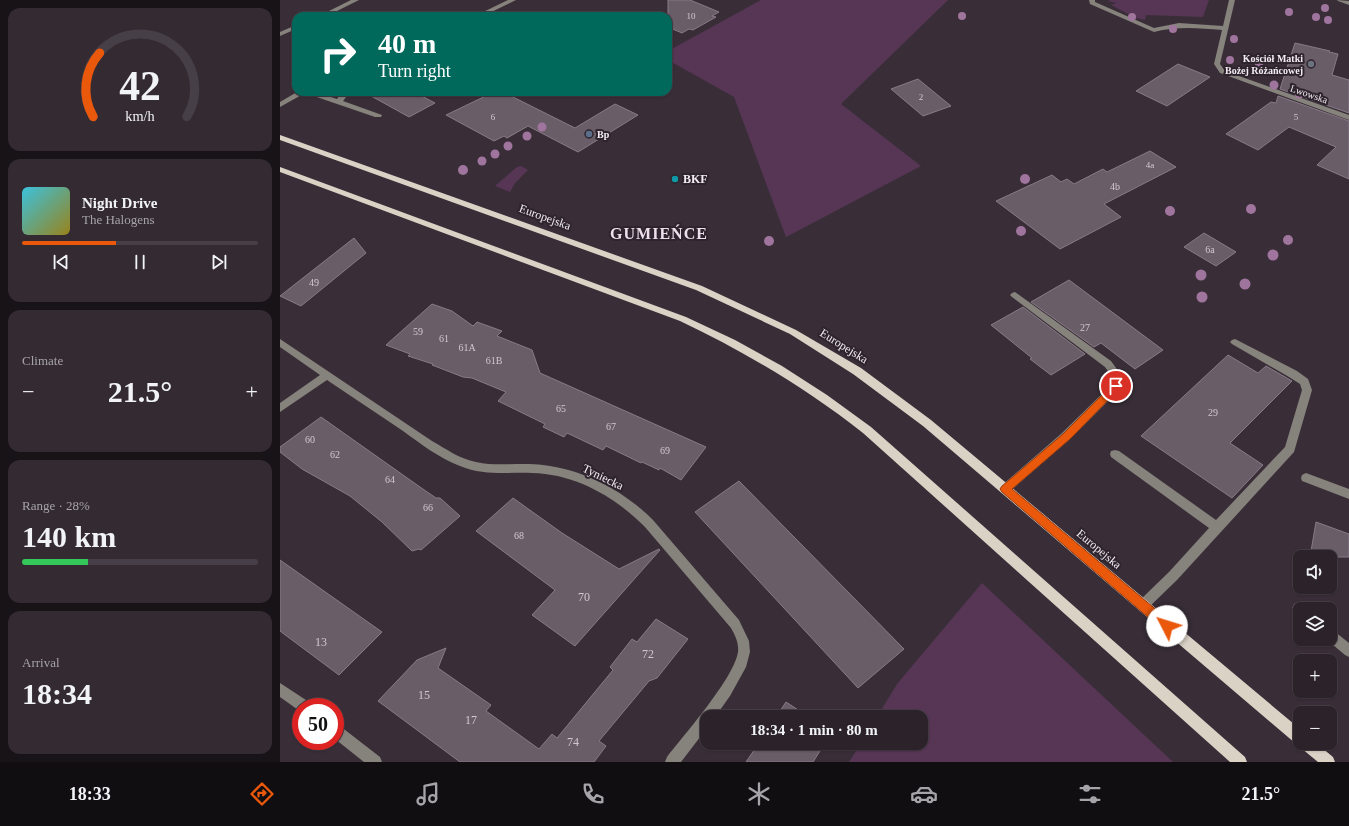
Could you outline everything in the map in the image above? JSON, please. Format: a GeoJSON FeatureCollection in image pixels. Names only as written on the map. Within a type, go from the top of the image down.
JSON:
{"type":"FeatureCollection","features":[{"type":"Feature","properties":{"kind":"main road","name":"Europejska"},"geometry":{"type":"LineString","coordinates":[[280,138],[672,278],[764,317],[821,348],[857,371],[927,423],[1293,732]]}},
{"type":"Feature","properties":{"kind":"main road"},"geometry":{"type":"LineString","coordinates":[[280,169],[683,319],[713,333],[784,371],[829,400],[867,430],[1240,762]]}},
{"type":"Feature","properties":{"kind":"main road"},"geometry":{"type":"LineString","coordinates":[[1314,750],[1328,762]]}},
{"type":"Feature","properties":{"kind":"street"},"geometry":{"type":"LineString","coordinates":[[330,12],[356,0]]}},
{"type":"Feature","properties":{"kind":"street"},"geometry":{"type":"LineString","coordinates":[[487,12],[513,0]]}},
{"type":"Feature","properties":{"kind":"street"},"geometry":{"type":"LineString","coordinates":[[1092,0],[1092,3],[1154,30],[1159,27],[1172,25],[1226,28]]}},
{"type":"Feature","properties":{"kind":"street","name":"Lwowska"},"geometry":{"type":"LineString","coordinates":[[1232,0],[1217,64],[1222,72],[1349,118]]}},
{"type":"Feature","properties":{"kind":"street"},"geometry":{"type":"LineString","coordinates":[[1340,0],[1349,3]]}},
{"type":"Feature","properties":{"kind":"street"},"geometry":{"type":"LineString","coordinates":[[280,34],[292,29]]}},
{"type":"Feature","properties":{"kind":"street"},"geometry":{"type":"LineString","coordinates":[[280,105],[295,96]]}},
{"type":"Feature","properties":{"kind":"street"},"geometry":{"type":"LineString","coordinates":[[320,96],[378,115]]}},
{"type":"Feature","properties":{"kind":"street"},"geometry":{"type":"LineString","coordinates":[[338,102],[343,96]]}},
{"type":"Feature","properties":{"kind":"street"},"geometry":{"type":"LineString","coordinates":[[1005,489],[1078,426],[1116,386],[1117,376],[1108,364],[1015,295]]}},
{"type":"Feature","properties":{"kind":"street","name":"Tyniecka"},"geometry":{"type":"LineString","coordinates":[[280,342],[327,376],[414,433],[464,462],[480,468],[495,470],[530,469],[552,471],[574,477],[597,486],[619,498],[651,526],[735,624],[743,639],[744,654],[733,681],[672,762]]}},
{"type":"Feature","properties":{"kind":"street"},"geometry":{"type":"LineString","coordinates":[[1142,605],[1173,576],[1290,449],[1306,390],[1304,382],[1293,374],[1235,342]]}},
{"type":"Feature","properties":{"kind":"street"},"geometry":{"type":"LineString","coordinates":[[280,408],[327,376]]}},
{"type":"Feature","properties":{"kind":"street"},"geometry":{"type":"LineString","coordinates":[[1115,454],[1217,527]]}},
{"type":"Feature","properties":{"kind":"street"},"geometry":{"type":"LineString","coordinates":[[1306,478],[1349,494]]}},
{"type":"Feature","properties":{"kind":"street"},"geometry":{"type":"LineString","coordinates":[[1337,641],[1349,651]]}},
{"type":"Feature","properties":{"kind":"street"},"geometry":{"type":"LineString","coordinates":[[280,689],[292,698]]}},
{"type":"Feature","properties":{"kind":"street"},"geometry":{"type":"LineString","coordinates":[[344,738],[375,762]]}},
{"type":"Feature","properties":{"kind":"shaded area"},"geometry":{"type":"Polygon","coordinates":[[[761,0],[948,0],[841,104],[921,166],[786,237],[734,97],[672,62],[672,49],[761,0]]]}},
{"type":"Feature","properties":{"kind":"shaded area"},"geometry":{"type":"Polygon","coordinates":[[[1209,0],[1203,17],[1146,15],[1145,20],[1136,18],[1111,5],[1116,3],[1108,1],[1209,0]]]}},
{"type":"Feature","properties":{"kind":"shaded area"},"geometry":{"type":"Polygon","coordinates":[[[521,166],[528,170],[515,183],[510,192],[495,186],[517,167],[521,166]]]}},
{"type":"Feature","properties":{"kind":"shaded area"},"geometry":{"type":"Polygon","coordinates":[[[982,583],[1173,762],[849,762],[857,750],[928,750],[928,710],[881,710],[897,684],[982,583]]]}},
{"type":"Feature","properties":{"kind":"building"},"geometry":{"type":"Polygon","coordinates":[[[668,0],[690,0],[719,12],[712,16],[716,17],[693,30],[689,29],[682,33],[672,29],[672,12],[668,12],[668,0]]]}},
{"type":"Feature","properties":{"kind":"building"},"geometry":{"type":"Polygon","coordinates":[[[1295,43],[1338,54],[1332,75],[1349,80],[1349,113],[1280,89],[1295,43]]]}},
{"type":"Feature","properties":{"kind":"building"},"geometry":{"type":"Polygon","coordinates":[[[1178,64],[1210,77],[1167,106],[1136,91],[1178,64]]]}},
{"type":"Feature","properties":{"kind":"building"},"geometry":{"type":"Polygon","coordinates":[[[918,79],[951,106],[923,116],[891,89],[918,79]]]}},
{"type":"Feature","properties":{"kind":"building"},"geometry":{"type":"Polygon","coordinates":[[[371,96],[422,96],[435,103],[409,117],[371,96]]]}},
{"type":"Feature","properties":{"kind":"building"},"geometry":{"type":"Polygon","coordinates":[[[486,96],[511,96],[575,128],[615,104],[638,115],[578,152],[528,126],[507,138],[504,136],[494,141],[446,115],[486,96]]]}},
{"type":"Feature","properties":{"kind":"building"},"geometry":{"type":"Polygon","coordinates":[[[1278,96],[1349,121],[1349,179],[1317,165],[1336,147],[1289,127],[1258,150],[1226,134],[1271,102],[1276,103],[1278,96]]]}},
{"type":"Feature","properties":{"kind":"building"},"geometry":{"type":"Polygon","coordinates":[[[1150,151],[1176,167],[1104,204],[1121,217],[1060,249],[996,201],[1052,175],[1061,182],[1067,179],[1074,184],[1103,169],[1107,172],[1150,151]]]}},
{"type":"Feature","properties":{"kind":"building"},"geometry":{"type":"Polygon","coordinates":[[[1204,233],[1236,252],[1216,266],[1184,247],[1204,233]]]}},
{"type":"Feature","properties":{"kind":"building"},"geometry":{"type":"Polygon","coordinates":[[[354,238],[366,253],[301,306],[280,296],[354,238]]]}},
{"type":"Feature","properties":{"kind":"building"},"geometry":{"type":"Polygon","coordinates":[[[1069,280],[1163,350],[1135,369],[1101,343],[1094,347],[1031,302],[1069,280]]]}},
{"type":"Feature","properties":{"kind":"building"},"geometry":{"type":"Polygon","coordinates":[[[432,304],[452,311],[473,326],[477,322],[502,331],[497,336],[532,350],[540,373],[706,447],[681,480],[660,468],[659,470],[642,462],[641,463],[606,446],[603,450],[567,433],[564,437],[543,427],[545,424],[498,401],[506,392],[472,378],[463,377],[432,365],[433,364],[408,356],[410,354],[386,345],[432,304]]]}},
{"type":"Feature","properties":{"kind":"building"},"geometry":{"type":"Polygon","coordinates":[[[1023,307],[1085,354],[1051,375],[991,325],[1023,307]]]}},
{"type":"Feature","properties":{"kind":"building"},"geometry":{"type":"Polygon","coordinates":[[[1228,355],[1258,373],[1266,366],[1292,381],[1230,443],[1263,465],[1232,498],[1141,436],[1228,355]]]}},
{"type":"Feature","properties":{"kind":"building"},"geometry":{"type":"Polygon","coordinates":[[[321,417],[436,498],[440,498],[460,516],[421,550],[419,549],[412,551],[382,522],[350,496],[302,469],[280,452],[280,447],[321,417]]]}},
{"type":"Feature","properties":{"kind":"building"},"geometry":{"type":"Polygon","coordinates":[[[739,481],[904,649],[858,688],[695,512],[739,481]]]}},
{"type":"Feature","properties":{"kind":"building"},"geometry":{"type":"Polygon","coordinates":[[[513,498],[562,533],[619,569],[659,549],[660,550],[575,646],[532,615],[555,590],[476,531],[513,498]]]}},
{"type":"Feature","properties":{"kind":"building"},"geometry":{"type":"Polygon","coordinates":[[[1316,522],[1349,534],[1349,557],[1337,557],[1337,550],[1311,550],[1316,522]]]}},
{"type":"Feature","properties":{"kind":"building"},"geometry":{"type":"Polygon","coordinates":[[[280,560],[382,632],[339,675],[280,631],[280,560]]]}},
{"type":"Feature","properties":{"kind":"building"},"geometry":{"type":"Polygon","coordinates":[[[656,619],[688,639],[657,678],[649,681],[599,741],[606,746],[594,762],[460,762],[378,701],[417,660],[446,648],[438,668],[491,705],[486,711],[539,749],[552,734],[557,738],[613,670],[610,667],[632,639],[637,642],[656,619]]]}},
{"type":"Feature","properties":{"kind":"building"},"geometry":{"type":"Polygon","coordinates":[[[786,702],[798,710],[781,710],[786,702]]]}},
{"type":"Feature","properties":{"kind":"building"},"geometry":{"type":"Polygon","coordinates":[[[754,750],[821,750],[813,762],[746,762],[754,750]]]}},
{"type":"Feature","properties":{"kind":"place","name":"Kościół Matki Bożej Różańcowej"},"geometry":{"type":"Point","coordinates":[1311,64]}},
{"type":"Feature","properties":{"kind":"place","name":"Bp"},"geometry":{"type":"Point","coordinates":[589,134]}},
{"type":"Feature","properties":{"kind":"place","name":"BKF"},"geometry":{"type":"Point","coordinates":[675,179]}},
{"type":"Feature","properties":{"kind":"district","name":"GUMIEŃCE"},"geometry":{"type":"Point","coordinates":[659,233]}},
{"type":"Feature","properties":{"kind":"route"},"geometry":{"type":"LineString","coordinates":[[1116,386],[1078,426],[1005,489],[1167,626]]}}]}
